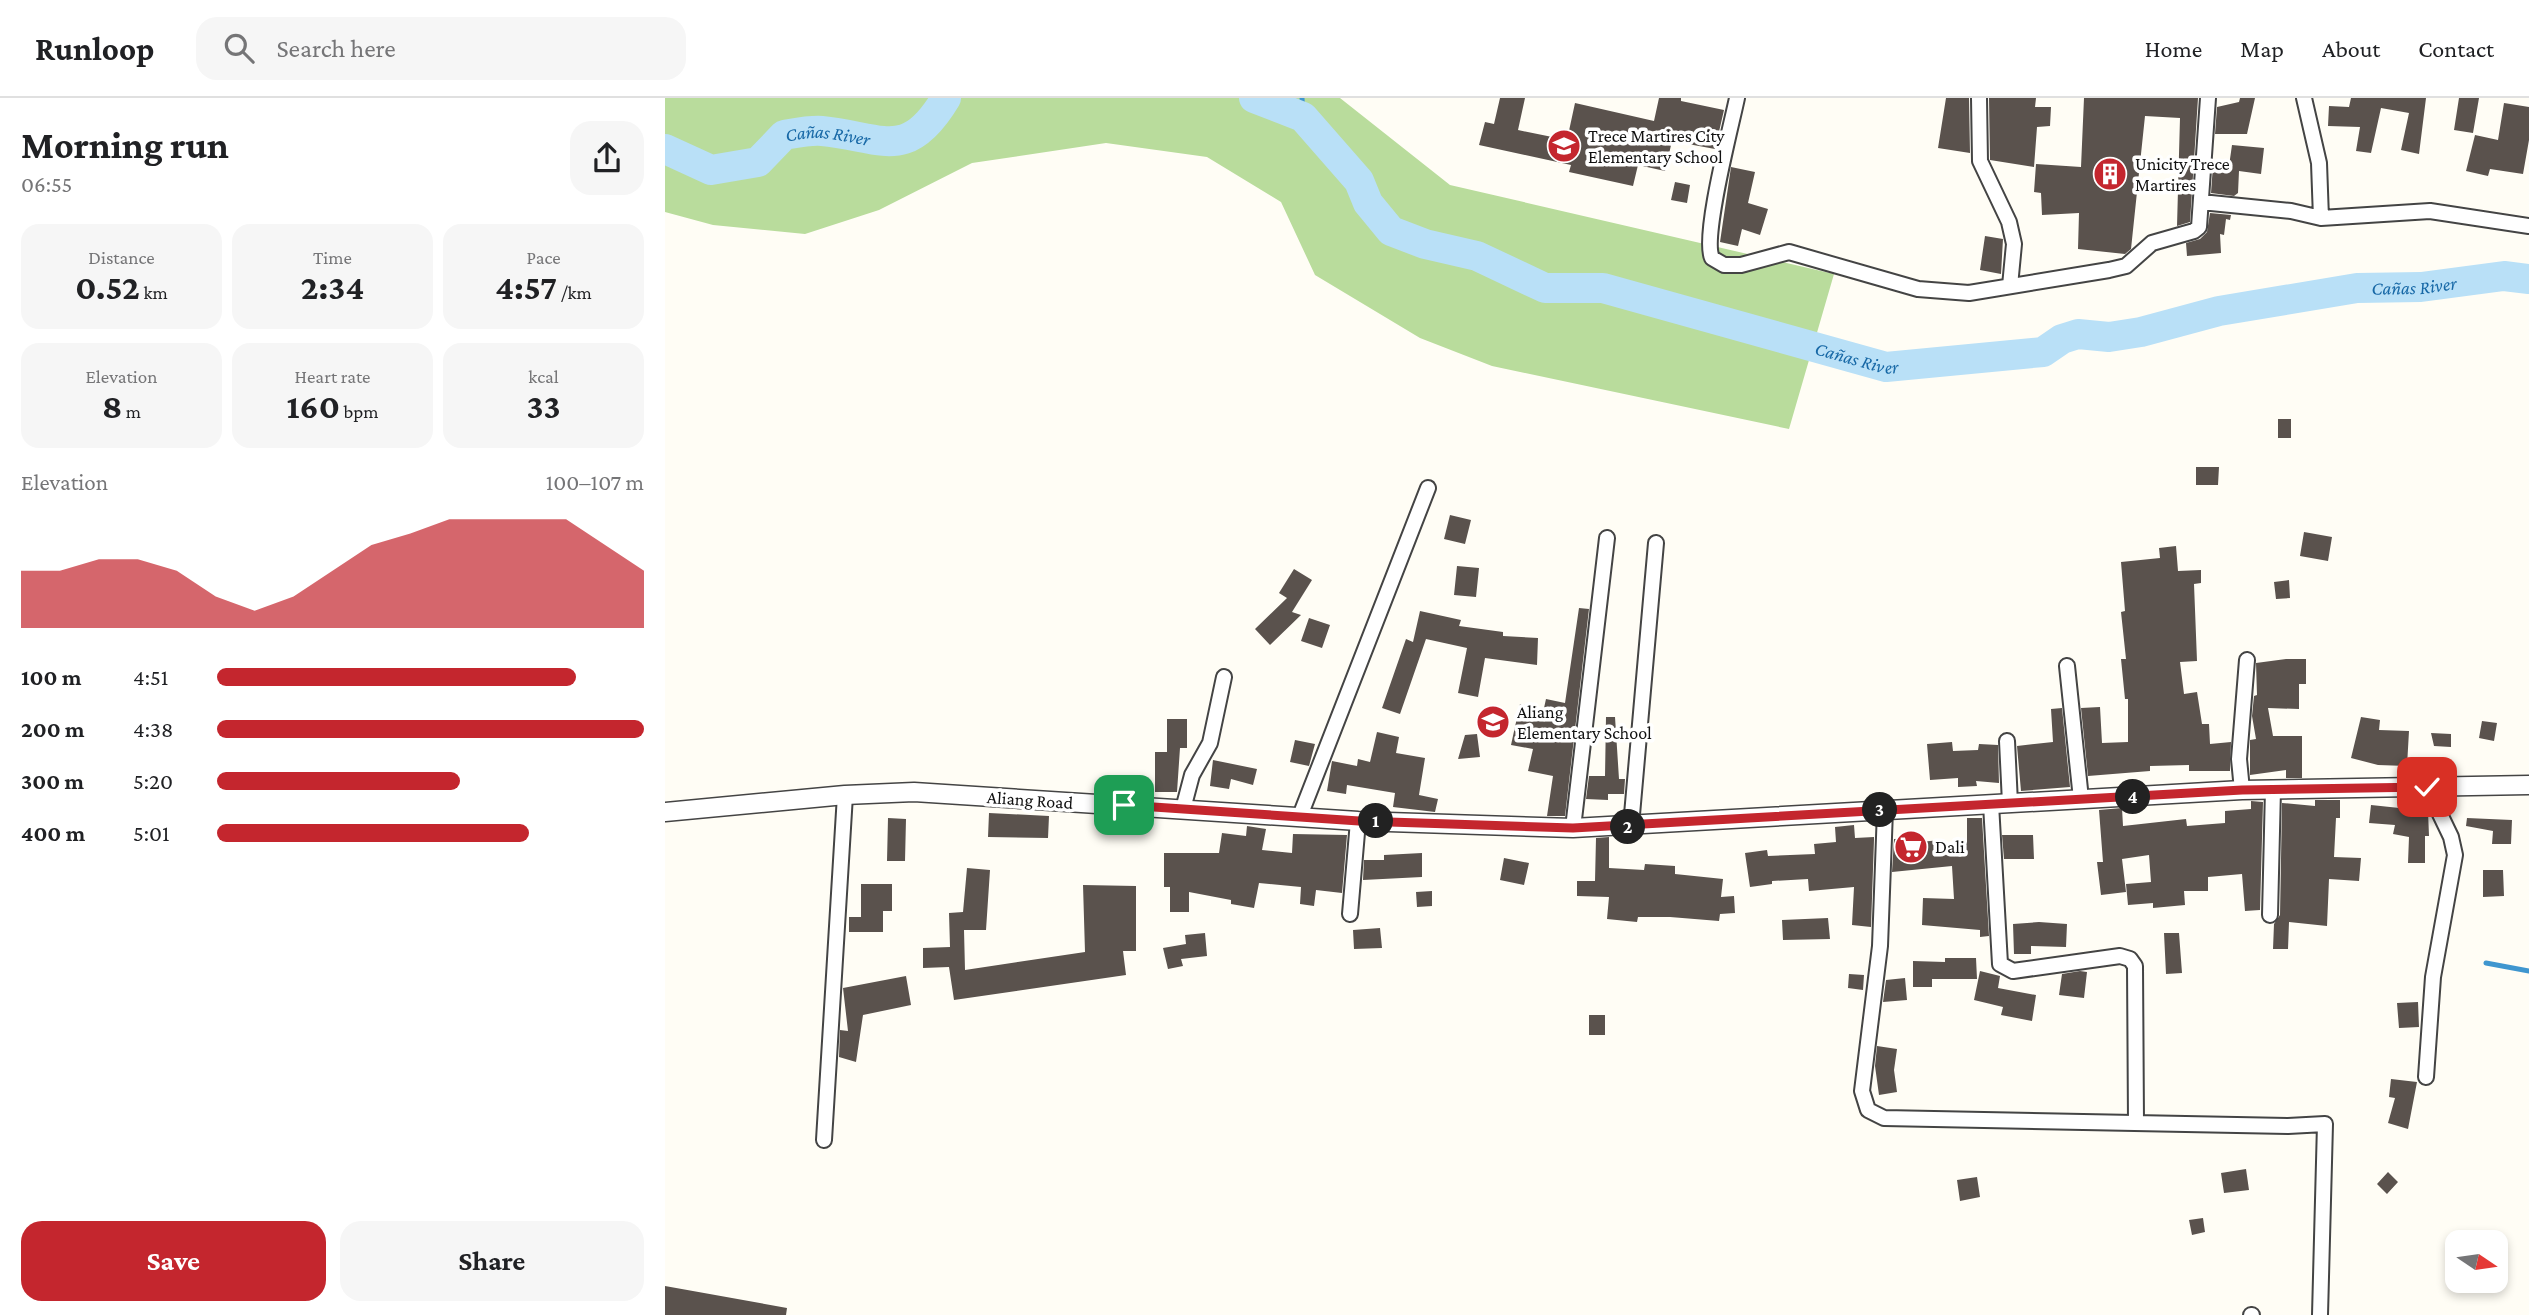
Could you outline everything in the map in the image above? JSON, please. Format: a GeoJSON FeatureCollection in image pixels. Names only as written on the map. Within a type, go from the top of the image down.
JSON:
{"type":"FeatureCollection","features":[{"type":"Feature","properties":{"kind":"street"},"geometry":{"type":"LineString","coordinates":[[1737,98],[1712,222],[1710,254],[1716,262],[1741,265],[1789,252],[1918,289],[1969,293],[2126,265],[2151,243],[2194,231],[2199,227],[2208,98]]}},
{"type":"Feature","properties":{"kind":"street"},"geometry":{"type":"LineString","coordinates":[[1979,98],[1980,161],[2009,222],[2014,244],[2010,286]]}},
{"type":"Feature","properties":{"kind":"street"},"geometry":{"type":"LineString","coordinates":[[2304,98],[2319,163],[2321,218]]}},
{"type":"Feature","properties":{"kind":"street"},"geometry":{"type":"LineString","coordinates":[[2201,202],[2291,211],[2321,218],[2430,211],[2529,226]]}},
{"type":"Feature","properties":{"kind":"street"},"geometry":{"type":"LineString","coordinates":[[1300,816],[1428,488]]}},
{"type":"Feature","properties":{"kind":"street"},"geometry":{"type":"LineString","coordinates":[[1573,828],[1607,538]]}},
{"type":"Feature","properties":{"kind":"street"},"geometry":{"type":"LineString","coordinates":[[1631,827],[1656,543]]}},
{"type":"Feature","properties":{"kind":"street"},"geometry":{"type":"LineString","coordinates":[[2242,790],[2239,759],[2247,660]]}},
{"type":"Feature","properties":{"kind":"street"},"geometry":{"type":"LineString","coordinates":[[2067,666],[2081,799]]}},
{"type":"Feature","properties":{"kind":"street"},"geometry":{"type":"LineString","coordinates":[[1183,809],[1192,775],[1210,743],[1224,677]]}},
{"type":"Feature","properties":{"kind":"street"},"geometry":{"type":"LineString","coordinates":[[2007,741],[2010,803]]}},
{"type":"Feature","properties":{"kind":"street","name":"Aliang Road"},"geometry":{"type":"LineString","coordinates":[[665,812],[845,795],[914,792],[1359,821],[1573,828],[1631,827],[2242,790],[2529,785]]}},
{"type":"Feature","properties":{"kind":"street"},"geometry":{"type":"LineString","coordinates":[[2426,1076],[2433,977],[2455,855],[2451,837],[2427,787]]}},
{"type":"Feature","properties":{"kind":"street"},"geometry":{"type":"LineString","coordinates":[[2270,915],[2273,789]]}},
{"type":"Feature","properties":{"kind":"street"},"geometry":{"type":"LineString","coordinates":[[824,1140],[845,795]]}},
{"type":"Feature","properties":{"kind":"street"},"geometry":{"type":"LineString","coordinates":[[1991,804],[2000,964],[2013,971],[2120,956],[2130,959],[2135,966],[2136,1122]]}},
{"type":"Feature","properties":{"kind":"street"},"geometry":{"type":"LineString","coordinates":[[1885,810],[1880,946],[1862,1091],[1868,1110],[1884,1118],[2288,1126],[2325,1124],[2321,1315]]}},
{"type":"Feature","properties":{"kind":"street"},"geometry":{"type":"LineString","coordinates":[[1350,914],[1359,821]]}},
{"type":"Feature","properties":{"kind":"green space"},"geometry":{"type":"Polygon","coordinates":[[[665,98],[1340,98],[1450,185],[1834,274],[1789,429],[1492,366],[1420,338],[1315,275],[1281,202],[1207,157],[1106,143],[972,163],[879,210],[805,234],[713,225],[665,212],[665,98]]]}},
{"type":"Feature","properties":{"kind":"building"},"geometry":{"type":"Polygon","coordinates":[[[1500,98],[1525,98],[1518,130],[1567,140],[1575,103],[1654,121],[1659,98],[1681,98],[1681,101],[1724,110],[1715,149],[1672,141],[1665,171],[1638,165],[1633,186],[1569,172],[1571,165],[1479,145],[1485,122],[1494,124],[1500,98]]]}},
{"type":"Feature","properties":{"kind":"building"},"geometry":{"type":"Polygon","coordinates":[[[1946,98],[1969,98],[1970,153],[1938,148],[1946,98]]]}},
{"type":"Feature","properties":{"kind":"building"},"geometry":{"type":"Polygon","coordinates":[[[1989,98],[2036,98],[2035,107],[2051,107],[2050,126],[2037,127],[2034,167],[1990,160],[1989,98]]]}},
{"type":"Feature","properties":{"kind":"building","name":"Unicity Trece Martires"},"geometry":{"type":"Polygon","coordinates":[[[2084,98],[2198,98],[2190,222],[2177,226],[2180,118],[2145,116],[2131,249],[2125,254],[2078,249],[2079,213],[2042,215],[2041,193],[2034,192],[2036,164],[2081,167],[2084,98]]]}},
{"type":"Feature","properties":{"kind":"building"},"geometry":{"type":"Polygon","coordinates":[[[2240,98],[2255,98],[2247,134],[2215,134],[2217,107],[2239,102],[2240,98]]]}},
{"type":"Feature","properties":{"kind":"building"},"geometry":{"type":"Polygon","coordinates":[[[2351,98],[2426,98],[2419,154],[2401,150],[2409,113],[2381,108],[2371,153],[2356,151],[2360,127],[2328,126],[2329,106],[2349,107],[2351,98]]]}},
{"type":"Feature","properties":{"kind":"building"},"geometry":{"type":"Polygon","coordinates":[[[2459,98],[2479,98],[2473,133],[2454,130],[2459,98]]]}},
{"type":"Feature","properties":{"kind":"building"},"geometry":{"type":"Polygon","coordinates":[[[2504,103],[2529,107],[2529,140],[2523,174],[2490,169],[2488,176],[2466,171],[2475,135],[2498,140],[2504,103]]]}},
{"type":"Feature","properties":{"kind":"building"},"geometry":{"type":"Polygon","coordinates":[[[2232,145],[2264,148],[2261,174],[2239,171],[2238,193],[2234,196],[2211,193],[2213,165],[2229,166],[2232,145]]]}},
{"type":"Feature","properties":{"kind":"building"},"geometry":{"type":"Polygon","coordinates":[[[1731,167],[1755,172],[1748,203],[1768,209],[1760,235],[1742,229],[1738,246],[1720,242],[1731,167]]]}},
{"type":"Feature","properties":{"kind":"building"},"geometry":{"type":"Polygon","coordinates":[[[1675,182],[1690,185],[1687,203],[1671,200],[1675,182]]]}},
{"type":"Feature","properties":{"kind":"building"},"geometry":{"type":"Polygon","coordinates":[[[2210,213],[2231,215],[2230,220],[2226,219],[2224,235],[2220,234],[2221,253],[2187,256],[2186,243],[2200,239],[2207,232],[2210,213]]]}},
{"type":"Feature","properties":{"kind":"building"},"geometry":{"type":"Polygon","coordinates":[[[1985,236],[2003,239],[2001,274],[1980,270],[1985,236]]]}},
{"type":"Feature","properties":{"kind":"building"},"geometry":{"type":"Polygon","coordinates":[[[2278,419],[2291,419],[2291,438],[2278,438],[2278,419]]]}},
{"type":"Feature","properties":{"kind":"building"},"geometry":{"type":"Polygon","coordinates":[[[2196,467],[2219,467],[2218,485],[2196,485],[2196,467]]]}},
{"type":"Feature","properties":{"kind":"building"},"geometry":{"type":"Polygon","coordinates":[[[1450,515],[1471,520],[1465,544],[1444,539],[1450,515]]]}},
{"type":"Feature","properties":{"kind":"building"},"geometry":{"type":"Polygon","coordinates":[[[2304,532],[2332,537],[2328,561],[2300,556],[2304,532]]]}},
{"type":"Feature","properties":{"kind":"building"},"geometry":{"type":"Polygon","coordinates":[[[2176,546],[2178,571],[2201,570],[2201,583],[2194,584],[2197,661],[2180,662],[2184,694],[2197,692],[2202,724],[2209,724],[2210,744],[2231,742],[2230,771],[2189,771],[2189,765],[2150,766],[2150,771],[2088,776],[2081,708],[2100,707],[2102,743],[2128,742],[2128,699],[2125,699],[2121,659],[2126,659],[2121,612],[2125,611],[2121,562],[2160,558],[2159,548],[2176,546]]]}},
{"type":"Feature","properties":{"kind":"building"},"geometry":{"type":"Polygon","coordinates":[[[1457,566],[1479,568],[1476,597],[1454,595],[1457,566]]]}},
{"type":"Feature","properties":{"kind":"building"},"geometry":{"type":"Polygon","coordinates":[[[1294,569],[1312,580],[1292,612],[1301,615],[1270,645],[1255,629],[1287,598],[1279,593],[1294,569]]]}},
{"type":"Feature","properties":{"kind":"building"},"geometry":{"type":"Polygon","coordinates":[[[2289,580],[2290,598],[2276,599],[2274,582],[2289,580]]]}},
{"type":"Feature","properties":{"kind":"building"},"geometry":{"type":"Polygon","coordinates":[[[1579,608],[1589,609],[1565,816],[1547,816],[1553,776],[1528,771],[1533,749],[1511,745],[1520,704],[1544,708],[1546,699],[1565,703],[1579,608]]]}},
{"type":"Feature","properties":{"kind":"building"},"geometry":{"type":"Polygon","coordinates":[[[1420,611],[1461,620],[1459,626],[1503,632],[1503,636],[1538,638],[1537,665],[1485,658],[1478,697],[1458,693],[1467,648],[1426,639],[1400,714],[1382,708],[1406,639],[1413,642],[1420,611]]]}},
{"type":"Feature","properties":{"kind":"building"},"geometry":{"type":"Polygon","coordinates":[[[1309,618],[1330,625],[1322,648],[1301,641],[1309,618]]]}},
{"type":"Feature","properties":{"kind":"building"},"geometry":{"type":"Polygon","coordinates":[[[2306,659],[2306,684],[2299,684],[2299,709],[2268,708],[2273,736],[2302,736],[2302,778],[2286,778],[2286,770],[2250,775],[2250,740],[2256,739],[2252,716],[2254,696],[2257,695],[2256,663],[2306,659]]]}},
{"type":"Feature","properties":{"kind":"building"},"geometry":{"type":"Polygon","coordinates":[[[2062,708],[2070,787],[2021,791],[2017,746],[2053,742],[2051,709],[2062,708]]]}},
{"type":"Feature","properties":{"kind":"building"},"geometry":{"type":"Polygon","coordinates":[[[1606,717],[1615,717],[1619,779],[1625,779],[1624,794],[1608,794],[1608,800],[1586,799],[1589,776],[1605,776],[1606,717]]]}},
{"type":"Feature","properties":{"kind":"building"},"geometry":{"type":"Polygon","coordinates":[[[2361,717],[2380,720],[2379,730],[2409,731],[2407,766],[2378,765],[2351,758],[2361,717]]]}},
{"type":"Feature","properties":{"kind":"building"},"geometry":{"type":"Polygon","coordinates":[[[1167,719],[1187,719],[1187,748],[1180,748],[1177,792],[1155,792],[1155,752],[1167,752],[1167,719]]]}},
{"type":"Feature","properties":{"kind":"building"},"geometry":{"type":"Polygon","coordinates":[[[2482,721],[2497,723],[2494,741],[2479,738],[2482,721]]]}},
{"type":"Feature","properties":{"kind":"building"},"geometry":{"type":"Polygon","coordinates":[[[1377,732],[1399,737],[1396,753],[1425,758],[1419,795],[1438,799],[1435,812],[1393,807],[1395,793],[1347,785],[1346,794],[1327,791],[1332,761],[1357,766],[1358,759],[1370,762],[1377,732]]]}},
{"type":"Feature","properties":{"kind":"building"},"geometry":{"type":"Polygon","coordinates":[[[2431,733],[2451,734],[2451,747],[2434,746],[2431,733]]]}},
{"type":"Feature","properties":{"kind":"building"},"geometry":{"type":"Polygon","coordinates":[[[1477,734],[1480,757],[1458,759],[1465,735],[1477,734]]]}},
{"type":"Feature","properties":{"kind":"building"},"geometry":{"type":"Polygon","coordinates":[[[1295,740],[1315,744],[1309,766],[1290,762],[1295,740]]]}},
{"type":"Feature","properties":{"kind":"building"},"geometry":{"type":"Polygon","coordinates":[[[1952,742],[1953,751],[1978,750],[1979,744],[1998,745],[1999,783],[1976,781],[1977,786],[1958,787],[1958,778],[1930,780],[1927,744],[1952,742]]]}},
{"type":"Feature","properties":{"kind":"building"},"geometry":{"type":"Polygon","coordinates":[[[1213,760],[1257,769],[1253,785],[1231,779],[1229,789],[1210,786],[1213,760]]]}},
{"type":"Feature","properties":{"kind":"building"},"geometry":{"type":"Polygon","coordinates":[[[2315,800],[2340,800],[2334,857],[2361,858],[2359,881],[2329,879],[2327,926],[2289,922],[2288,949],[2273,949],[2274,924],[2280,915],[2282,803],[2315,806],[2315,800]]]}},
{"type":"Feature","properties":{"kind":"building"},"geometry":{"type":"Polygon","coordinates":[[[2251,801],[2263,802],[2260,910],[2245,911],[2242,874],[2208,877],[2208,891],[2184,891],[2185,905],[2153,908],[2153,903],[2128,905],[2126,884],[2151,882],[2149,855],[2122,859],[2126,892],[2101,895],[2097,862],[2103,862],[2099,810],[2122,808],[2123,826],[2186,819],[2187,826],[2225,823],[2225,811],[2251,809],[2251,801]]]}},
{"type":"Feature","properties":{"kind":"building"},"geometry":{"type":"Polygon","coordinates":[[[2371,805],[2428,811],[2429,836],[2425,836],[2425,863],[2408,863],[2409,837],[2393,834],[2395,825],[2369,823],[2371,805]]]}},
{"type":"Feature","properties":{"kind":"building"},"geometry":{"type":"Polygon","coordinates":[[[989,813],[1049,816],[1048,838],[988,837],[989,813]]]}},
{"type":"Feature","properties":{"kind":"building"},"geometry":{"type":"Polygon","coordinates":[[[888,818],[906,819],[905,861],[887,861],[888,818]]]}},
{"type":"Feature","properties":{"kind":"building"},"geometry":{"type":"Polygon","coordinates":[[[1967,818],[1982,818],[1989,936],[1980,937],[1980,930],[1922,925],[1923,898],[1954,899],[1952,866],[1892,872],[1894,839],[1919,838],[1919,842],[1941,840],[1941,844],[1967,842],[1967,818]]]}},
{"type":"Feature","properties":{"kind":"building"},"geometry":{"type":"Polygon","coordinates":[[[2467,818],[2512,820],[2511,844],[2492,844],[2493,831],[2466,826],[2467,818]]]}},
{"type":"Feature","properties":{"kind":"building"},"geometry":{"type":"Polygon","coordinates":[[[1854,825],[1855,838],[1874,837],[1871,927],[1852,925],[1854,887],[1809,891],[1808,879],[1772,881],[1772,884],[1750,887],[1745,853],[1767,850],[1768,856],[1815,854],[1814,844],[1836,842],[1835,827],[1854,825]]]}},
{"type":"Feature","properties":{"kind":"building"},"geometry":{"type":"Polygon","coordinates":[[[1247,826],[1266,829],[1262,850],[1292,853],[1293,834],[1347,835],[1342,893],[1316,890],[1314,906],[1300,904],[1301,887],[1259,883],[1254,908],[1231,904],[1231,900],[1189,892],[1189,912],[1170,912],[1170,887],[1164,887],[1164,853],[1219,853],[1222,833],[1246,836],[1247,826]]]}},
{"type":"Feature","properties":{"kind":"building"},"geometry":{"type":"Polygon","coordinates":[[[2002,835],[2033,835],[2034,859],[2004,859],[2002,835]]]}},
{"type":"Feature","properties":{"kind":"building"},"geometry":{"type":"Polygon","coordinates":[[[1609,837],[1609,868],[1644,870],[1645,864],[1675,866],[1675,874],[1723,879],[1721,897],[1734,896],[1735,913],[1720,914],[1719,921],[1670,917],[1638,917],[1637,922],[1607,919],[1609,897],[1577,896],[1577,881],[1595,881],[1596,838],[1609,837]]]}},
{"type":"Feature","properties":{"kind":"building"},"geometry":{"type":"Polygon","coordinates":[[[1422,853],[1422,877],[1363,880],[1364,860],[1384,860],[1384,855],[1422,853]]]}},
{"type":"Feature","properties":{"kind":"building"},"geometry":{"type":"Polygon","coordinates":[[[1504,858],[1529,863],[1524,885],[1500,880],[1504,858]]]}},
{"type":"Feature","properties":{"kind":"building"},"geometry":{"type":"Polygon","coordinates":[[[967,868],[990,870],[986,930],[964,930],[965,970],[1085,952],[1083,885],[1136,886],[1136,951],[1123,951],[1126,975],[954,1000],[949,967],[923,968],[923,948],[950,947],[949,913],[963,912],[967,868]]]}},
{"type":"Feature","properties":{"kind":"building"},"geometry":{"type":"Polygon","coordinates":[[[2483,870],[2503,870],[2504,896],[2483,897],[2483,870]]]}},
{"type":"Feature","properties":{"kind":"building"},"geometry":{"type":"Polygon","coordinates":[[[861,884],[892,884],[892,911],[883,911],[883,932],[849,932],[849,917],[861,917],[861,884]]]}},
{"type":"Feature","properties":{"kind":"building"},"geometry":{"type":"Polygon","coordinates":[[[1432,891],[1432,906],[1417,907],[1416,892],[1432,891]]]}},
{"type":"Feature","properties":{"kind":"building"},"geometry":{"type":"Polygon","coordinates":[[[1828,918],[1830,939],[1783,940],[1782,920],[1828,918]]]}},
{"type":"Feature","properties":{"kind":"building"},"geometry":{"type":"Polygon","coordinates":[[[2013,924],[2067,924],[2066,947],[2031,946],[2031,954],[2014,954],[2013,924]]]}},
{"type":"Feature","properties":{"kind":"building"},"geometry":{"type":"Polygon","coordinates":[[[1380,928],[1382,948],[1354,949],[1353,930],[1380,928]]]}},
{"type":"Feature","properties":{"kind":"building"},"geometry":{"type":"Polygon","coordinates":[[[1205,933],[1207,956],[1181,959],[1183,966],[1168,969],[1163,948],[1186,944],[1185,935],[1205,933]]]}},
{"type":"Feature","properties":{"kind":"building"},"geometry":{"type":"Polygon","coordinates":[[[2164,933],[2179,933],[2182,973],[2166,974],[2164,933]]]}},
{"type":"Feature","properties":{"kind":"building"},"geometry":{"type":"Polygon","coordinates":[[[1945,958],[1976,958],[1977,979],[1932,979],[1932,987],[1913,987],[1913,961],[1945,962],[1945,958]]]}},
{"type":"Feature","properties":{"kind":"building"},"geometry":{"type":"Polygon","coordinates":[[[1980,971],[2000,976],[1998,988],[2036,995],[2032,1021],[2001,1015],[2003,1007],[1974,1000],[1980,971]]]}},
{"type":"Feature","properties":{"kind":"building"},"geometry":{"type":"Polygon","coordinates":[[[2087,972],[2084,998],[2059,995],[2062,974],[2087,972]]]}},
{"type":"Feature","properties":{"kind":"building"},"geometry":{"type":"Polygon","coordinates":[[[1849,974],[1864,975],[1863,990],[1848,988],[1849,974]]]}},
{"type":"Feature","properties":{"kind":"building"},"geometry":{"type":"Polygon","coordinates":[[[906,976],[911,1005],[863,1015],[856,1062],[839,1057],[840,1030],[848,1031],[843,988],[906,976]]]}},
{"type":"Feature","properties":{"kind":"building"},"geometry":{"type":"Polygon","coordinates":[[[1905,978],[1907,1000],[1883,1002],[1886,980],[1905,978]]]}},
{"type":"Feature","properties":{"kind":"building"},"geometry":{"type":"Polygon","coordinates":[[[2418,1002],[2419,1027],[2399,1028],[2397,1003],[2418,1002]]]}},
{"type":"Feature","properties":{"kind":"building"},"geometry":{"type":"Polygon","coordinates":[[[1589,1015],[1605,1015],[1605,1035],[1589,1035],[1589,1015]]]}},
{"type":"Feature","properties":{"kind":"building"},"geometry":{"type":"Polygon","coordinates":[[[1877,1046],[1897,1049],[1894,1070],[1897,1092],[1879,1095],[1875,1066],[1877,1046]]]}},
{"type":"Feature","properties":{"kind":"building"},"geometry":{"type":"Polygon","coordinates":[[[2391,1079],[2417,1082],[2408,1129],[2388,1123],[2395,1098],[2389,1097],[2391,1079]]]}},
{"type":"Feature","properties":{"kind":"building"},"geometry":{"type":"Polygon","coordinates":[[[2246,1169],[2249,1190],[2224,1193],[2221,1173],[2246,1169]]]}},
{"type":"Feature","properties":{"kind":"building"},"geometry":{"type":"Polygon","coordinates":[[[2388,1172],[2398,1182],[2387,1194],[2377,1184],[2388,1172]]]}},
{"type":"Feature","properties":{"kind":"building"},"geometry":{"type":"Polygon","coordinates":[[[1977,1177],[1980,1197],[1960,1201],[1957,1180],[1977,1177]]]}},
{"type":"Feature","properties":{"kind":"building"},"geometry":{"type":"Polygon","coordinates":[[[2203,1218],[2205,1232],[2192,1235],[2189,1220],[2203,1218]]]}},
{"type":"Feature","properties":{"kind":"building"},"geometry":{"type":"Polygon","coordinates":[[[665,1286],[787,1308],[786,1315],[665,1315],[665,1286]]]}},
{"type":"Feature","properties":{"kind":"waterway","name":"Cañas River"},"geometry":{"type":"LineString","coordinates":[[665,149],[711,170],[758,162],[784,135],[822,131],[878,140],[906,139],[932,118],[946,98]]}},
{"type":"Feature","properties":{"kind":"waterway","name":"Cañas River"},"geometry":{"type":"LineString","coordinates":[[1254,98],[1303,117],[1359,181],[1368,203],[1391,231],[1425,244],[1477,256],[1545,288],[1603,288],[1886,367],[2043,352],[2062,339],[2078,334],[2109,337],[2141,332],[2219,311],[2357,288],[2421,287],[2504,276],[2529,279]]}},
{"type":"Feature","properties":{"kind":"waterway"},"geometry":{"type":"LineString","coordinates":[[1302,98],[1303,117]]}},
{"type":"Feature","properties":{"kind":"waterway"},"geometry":{"type":"LineString","coordinates":[[2486,963],[2529,971]]}},
{"type":"Feature","properties":{"kind":"place","name":"Trece Martires City Elementary School"},"geometry":{"type":"Point","coordinates":[1564,146]}},
{"type":"Feature","properties":{"kind":"place","name":"Unicity Trece Martires"},"geometry":{"type":"Point","coordinates":[2110,174]}},
{"type":"Feature","properties":{"kind":"place","name":"Aliang Elementary School"},"geometry":{"type":"Point","coordinates":[1493,722]}},
{"type":"Feature","properties":{"kind":"place","name":"Dali"},"geometry":{"type":"Point","coordinates":[1911,847]}},
{"type":"Feature","properties":{"kind":"route"},"geometry":{"type":"LineString","coordinates":[[1124,805],[1359,821],[1573,828],[1631,827],[2242,790],[2427,787]]}}]}
